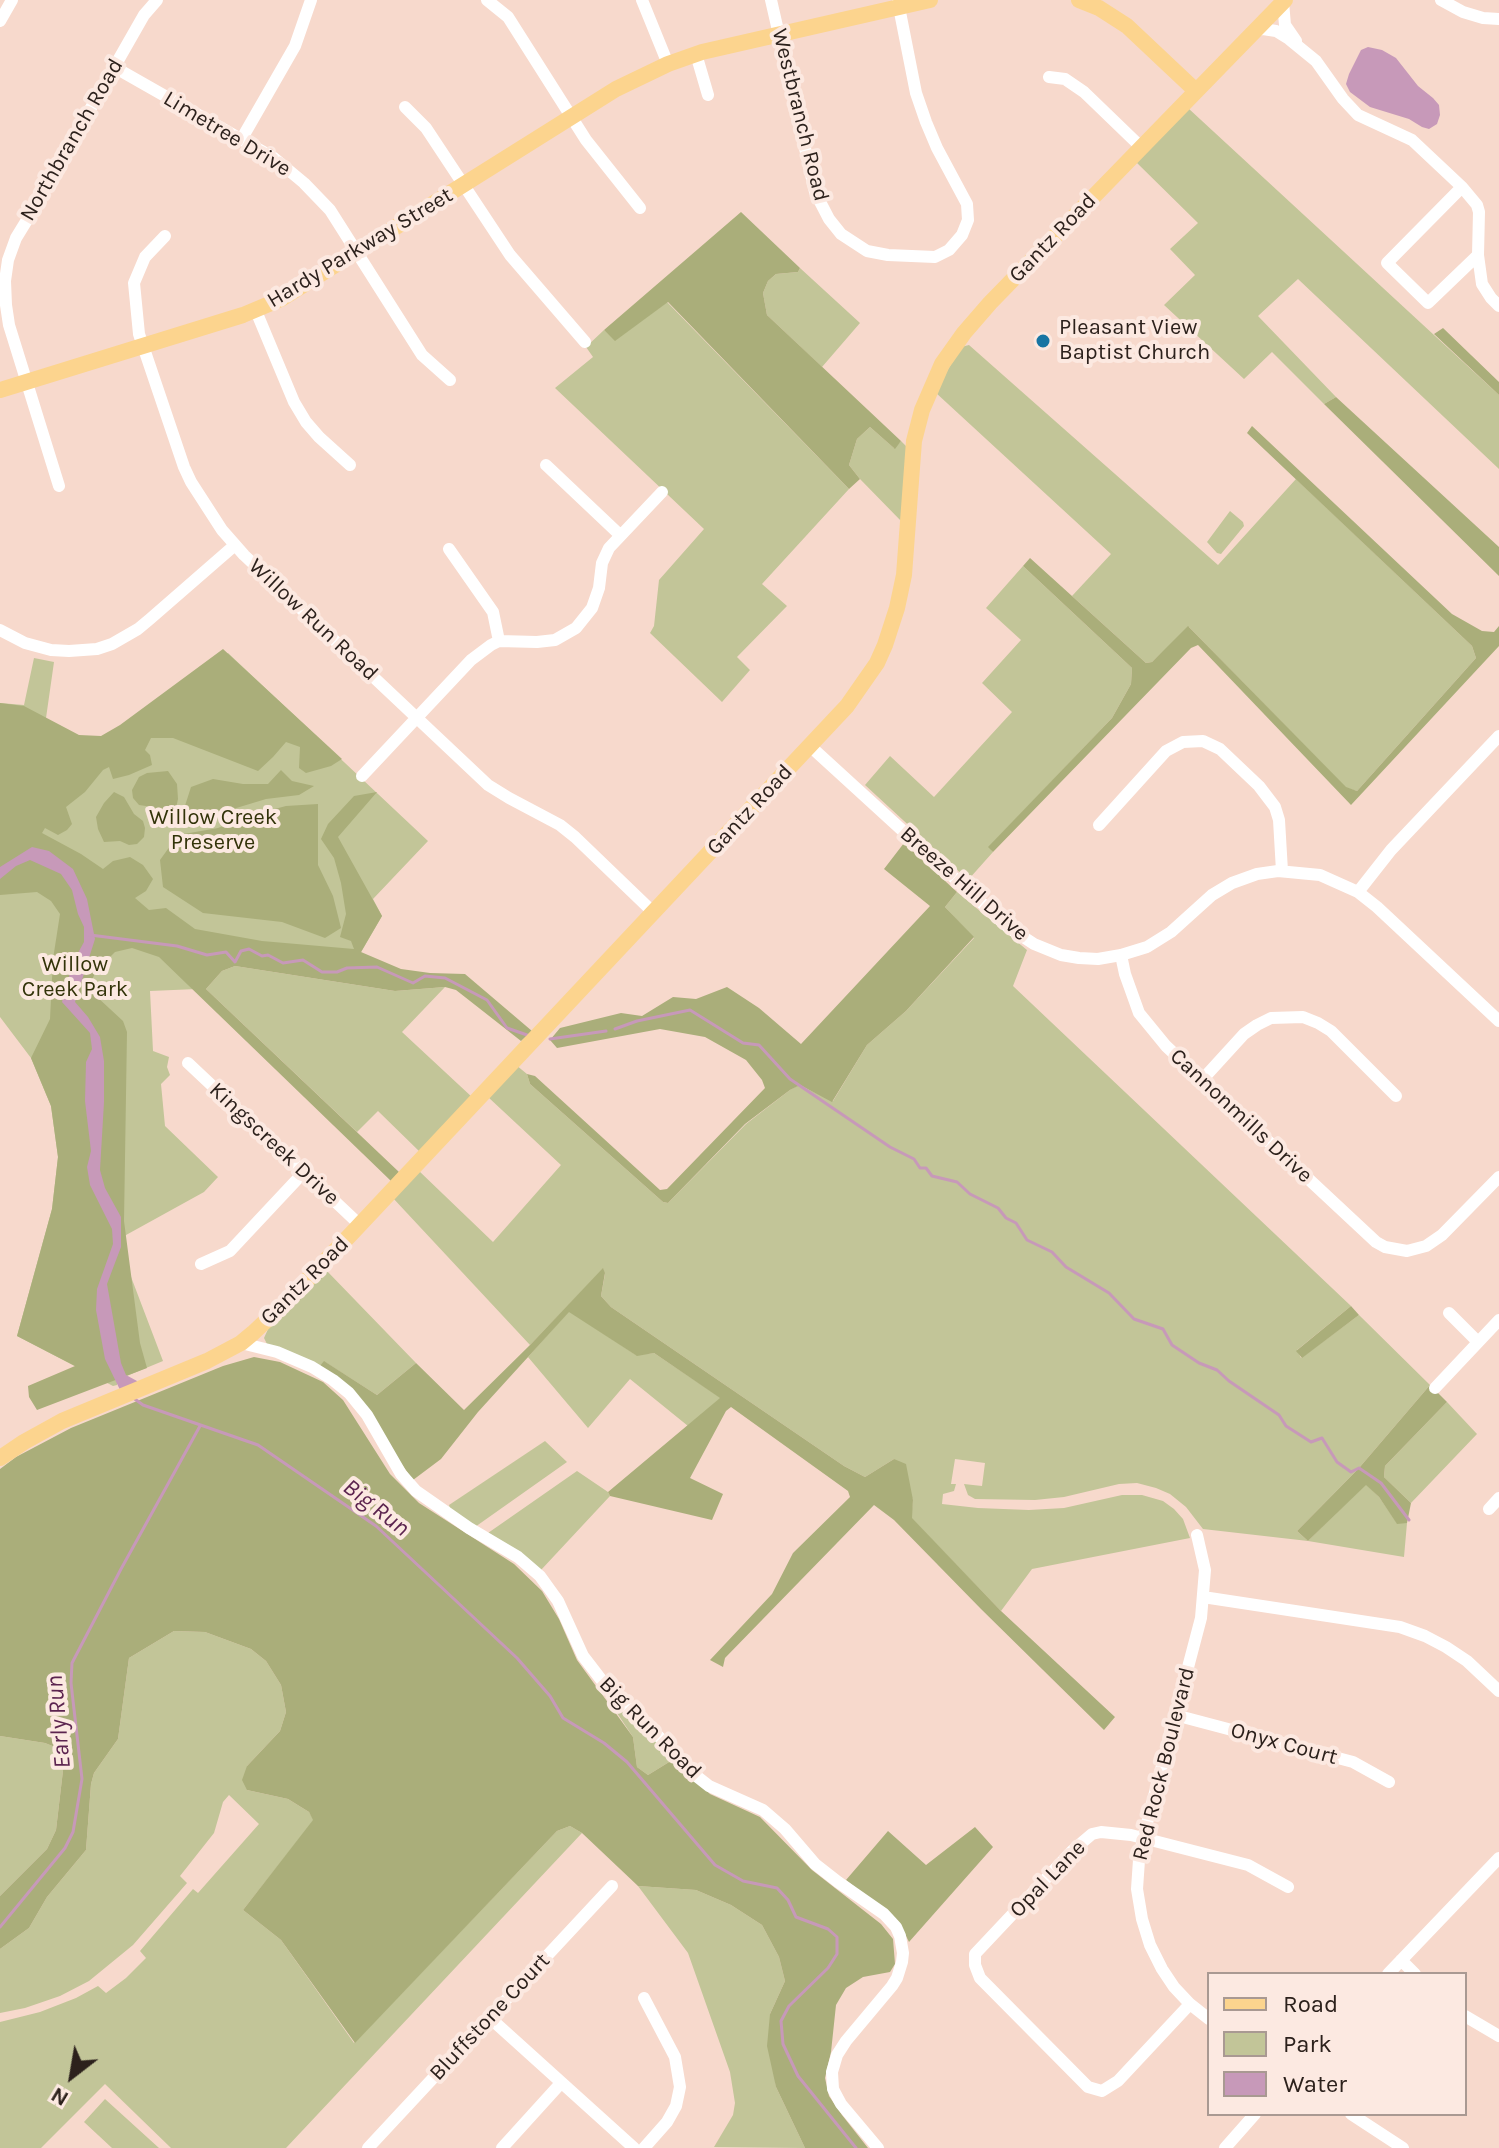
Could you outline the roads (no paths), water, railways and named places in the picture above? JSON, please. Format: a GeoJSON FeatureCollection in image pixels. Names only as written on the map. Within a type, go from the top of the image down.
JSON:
{"type":"FeatureCollection","features":[{"type":"Feature","properties":{"kind":"main road","name":"Hardy Parkway Street"},"geometry":{"type":"LineString","coordinates":[[0,390],[256,311],[297,290],[616,89],[668,64],[696,54],[898,4],[930,0]]}},
{"type":"Feature","properties":{"kind":"main road"},"geometry":{"type":"LineString","coordinates":[[1079,0],[1107,12],[1127,26],[1196,91]]}},
{"type":"Feature","properties":{"kind":"main road","name":"Gantz Road"},"geometry":{"type":"LineString","coordinates":[[0,1458],[62,1421],[207,1361],[241,1343],[289,1299],[360,1225],[857,693],[885,645],[897,608],[904,575],[914,441],[922,410],[942,364],[990,303],[1284,1]]}},
{"type":"Feature","properties":{"kind":"street"},"geometry":{"type":"LineString","coordinates":[[0,21],[12,0]]}},
{"type":"Feature","properties":{"kind":"street","name":"Northbranch Road"},"geometry":{"type":"LineString","coordinates":[[59,486],[9,325],[5,281],[8,260],[16,238],[144,15],[157,0]]}},
{"type":"Feature","properties":{"kind":"street"},"geometry":{"type":"LineString","coordinates":[[241,140],[295,46],[311,0]]}},
{"type":"Feature","properties":{"kind":"street"},"geometry":{"type":"LineString","coordinates":[[487,0],[508,17],[586,140],[640,208]]}},
{"type":"Feature","properties":{"kind":"street"},"geometry":{"type":"LineString","coordinates":[[642,0],[668,64]]}},
{"type":"Feature","properties":{"kind":"street","name":"Westbranch Road"},"geometry":{"type":"LineString","coordinates":[[771,0],[815,192],[829,219],[841,234],[867,251],[917,257],[940,255],[962,235],[968,220],[967,204],[926,122],[916,93],[898,4]]}},
{"type":"Feature","properties":{"kind":"street"},"geometry":{"type":"LineString","coordinates":[[1441,0],[1463,12],[1499,19]]}},
{"type":"Feature","properties":{"kind":"street"},"geometry":{"type":"LineString","coordinates":[[1284,1],[1285,25],[1300,47]]}},
{"type":"Feature","properties":{"kind":"street"},"geometry":{"type":"LineString","coordinates":[[1254,31],[1276,31],[1300,47],[1316,61],[1350,108],[1371,122],[1412,140],[1462,187],[1479,212],[1478,255],[1482,284],[1499,306]]}},
{"type":"Feature","properties":{"kind":"street"},"geometry":{"type":"LineString","coordinates":[[696,54],[708,95]]}},
{"type":"Feature","properties":{"kind":"street","name":"Limetree Drive"},"geometry":{"type":"LineString","coordinates":[[114,67],[282,164],[311,189],[330,210],[422,355],[450,380]]}},
{"type":"Feature","properties":{"kind":"street"},"geometry":{"type":"LineString","coordinates":[[1049,77],[1065,79],[1084,92],[1141,147]]}},
{"type":"Feature","properties":{"kind":"street"},"geometry":{"type":"LineString","coordinates":[[405,107],[426,128],[510,255],[585,342]]}},
{"type":"Feature","properties":{"kind":"street"},"geometry":{"type":"LineString","coordinates":[[1462,187],[1387,263],[1428,303],[1478,255]]}},
{"type":"Feature","properties":{"kind":"street","name":"Willow Run Road"},"geometry":{"type":"LineString","coordinates":[[165,236],[145,257],[134,283],[139,334],[184,467],[209,510],[235,545],[488,785],[560,825],[654,913]]}},
{"type":"Feature","properties":{"kind":"street"},"geometry":{"type":"LineString","coordinates":[[256,311],[294,402],[306,422],[350,465]]}},
{"type":"Feature","properties":{"kind":"street"},"geometry":{"type":"LineString","coordinates":[[546,465],[620,535]]}},
{"type":"Feature","properties":{"kind":"street"},"geometry":{"type":"LineString","coordinates":[[362,776],[471,660],[491,645],[499,641],[555,640],[576,628],[592,608],[599,588],[602,563],[609,548],[662,492]]}},
{"type":"Feature","properties":{"kind":"street"},"geometry":{"type":"LineString","coordinates":[[0,630],[25,643],[51,650],[97,649],[112,644],[138,629],[235,545]]}},
{"type":"Feature","properties":{"kind":"street"},"geometry":{"type":"LineString","coordinates":[[449,549],[493,612],[499,641]]}},
{"type":"Feature","properties":{"kind":"street"},"geometry":{"type":"LineString","coordinates":[[1358,892],[1391,850],[1499,736]]}},
{"type":"Feature","properties":{"kind":"street"},"geometry":{"type":"LineString","coordinates":[[1099,825],[1166,751],[1183,742],[1203,741],[1220,749],[1259,786],[1275,807],[1279,820],[1282,871]]}},
{"type":"Feature","properties":{"kind":"street","name":"Breeze Hill Drive"},"geometry":{"type":"LineString","coordinates":[[810,746],[1008,927],[1034,944],[1061,955],[1098,959],[1147,947],[1171,932],[1212,895],[1232,883],[1257,874],[1282,871],[1320,875],[1358,892],[1377,907],[1499,1021]]}},
{"type":"Feature","properties":{"kind":"street","name":"Cannonmills Drive"},"geometry":{"type":"LineString","coordinates":[[1121,955],[1139,1013],[1166,1046],[1367,1235],[1385,1247],[1417,1250],[1435,1241],[1496,1185]]}},
{"type":"Feature","properties":{"kind":"street"},"geometry":{"type":"LineString","coordinates":[[1202,1080],[1244,1034],[1257,1025],[1271,1018],[1303,1017],[1331,1031],[1396,1096]]}},
{"type":"Feature","properties":{"kind":"street","name":"Kingscreek Drive"},"geometry":{"type":"LineString","coordinates":[[188,1063],[360,1225]]}},
{"type":"Feature","properties":{"kind":"street"},"geometry":{"type":"LineString","coordinates":[[201,1264],[230,1251],[304,1172]]}},
{"type":"Feature","properties":{"kind":"street"},"geometry":{"type":"LineString","coordinates":[[1449,1313],[1478,1342]]}},
{"type":"Feature","properties":{"kind":"street"},"geometry":{"type":"LineString","coordinates":[[1435,1388],[1499,1320]]}},
{"type":"Feature","properties":{"kind":"street","name":"Big Run Road"},"geometry":{"type":"LineString","coordinates":[[241,1343],[277,1352],[312,1367],[349,1393],[367,1415],[401,1474],[416,1491],[518,1557],[540,1576],[558,1601],[583,1656],[613,1695],[645,1722],[695,1775],[709,1786],[763,1810],[822,1869],[884,1914],[896,1927],[903,1953],[897,1978],[846,2041],[837,2055],[832,2072],[833,2089],[841,2104],[878,2148]]}},
{"type":"Feature","properties":{"kind":"street"},"geometry":{"type":"LineString","coordinates":[[1489,1509],[1499,1498]]}},
{"type":"Feature","properties":{"kind":"street","name":"Red Rock Boulevard"},"geometry":{"type":"LineString","coordinates":[[1197,1535],[1205,1570],[1201,1618],[1143,1838],[1137,1889],[1150,1945],[1162,1969],[1174,1987],[1207,2017]]}},
{"type":"Feature","properties":{"kind":"street"},"geometry":{"type":"LineString","coordinates":[[1203,1597],[1400,1627],[1446,1647],[1497,1687]]}},
{"type":"Feature","properties":{"kind":"street","name":"Onyx Court"},"geometry":{"type":"LineString","coordinates":[[1175,1715],[1353,1762],[1389,1782]]}},
{"type":"Feature","properties":{"kind":"street","name":"Opal Lane"},"geometry":{"type":"LineString","coordinates":[[975,1965],[975,1954],[1085,1839],[1101,1832],[1143,1838],[1248,1865],[1288,1887]]}},
{"type":"Feature","properties":{"kind":"street"},"geometry":{"type":"LineString","coordinates":[[1390,1972],[1499,1858]]}},
{"type":"Feature","properties":{"kind":"street","name":"Bluffstone Court"},"geometry":{"type":"LineString","coordinates":[[368,2148],[612,1886]]}},
{"type":"Feature","properties":{"kind":"street"},"geometry":{"type":"LineString","coordinates":[[1401,1960],[1413,1972]]}},
{"type":"Feature","properties":{"kind":"street"},"geometry":{"type":"LineString","coordinates":[[961,1965],[975,1965],[980,1978],[1102,2098],[1190,2004]]}},
{"type":"Feature","properties":{"kind":"street"},"geometry":{"type":"LineString","coordinates":[[644,1998],[675,2057],[680,2087],[676,2106],[667,2122],[644,2148]]}},
{"type":"Feature","properties":{"kind":"street"},"geometry":{"type":"LineString","coordinates":[[1467,2017],[1499,2036]]}},
{"type":"Feature","properties":{"kind":"street"},"geometry":{"type":"LineString","coordinates":[[490,2018],[634,2148]]}},
{"type":"Feature","properties":{"kind":"street"},"geometry":{"type":"LineString","coordinates":[[502,2148],[561,2083]]}},
{"type":"Feature","properties":{"kind":"street"},"geometry":{"type":"LineString","coordinates":[[1225,2148],[1253,2116]]}},
{"type":"Feature","properties":{"kind":"street"},"geometry":{"type":"LineString","coordinates":[[1354,2116],[1403,2148]]}},
{"type":"Feature","properties":{"kind":"water"},"geometry":{"type":"Polygon","coordinates":[[[1368,47],[1396,58],[1418,86],[1433,98],[1439,105],[1437,124],[1429,129],[1422,127],[1409,119],[1370,107],[1350,92],[1346,84],[1349,74],[1361,50],[1368,47]]]}},
{"type":"Feature","properties":{"kind":"water"},"geometry":{"type":"Polygon","coordinates":[[[32,847],[49,851],[73,869],[87,899],[95,939],[75,1002],[100,1037],[104,1061],[100,1170],[105,1188],[121,1217],[121,1247],[107,1284],[121,1363],[126,1375],[137,1381],[138,1388],[122,1394],[105,1359],[96,1310],[97,1289],[113,1244],[112,1229],[90,1185],[87,1167],[91,1151],[85,1101],[86,1062],[92,1049],[90,1033],[62,1002],[73,962],[84,942],[84,927],[72,890],[61,874],[30,860],[16,866],[0,879],[0,867],[32,847]]]}},
{"type":"Feature","properties":{"kind":"waterway"},"geometry":{"type":"LineString","coordinates":[[90,935],[177,946],[207,955],[226,952],[235,962],[241,951],[249,949],[283,963],[303,960],[322,972],[377,967],[413,983],[425,976],[445,978],[487,1000],[507,1028],[527,1035]]}},
{"type":"Feature","properties":{"kind":"waterway"},"geometry":{"type":"LineString","coordinates":[[615,1029],[690,1010],[743,1043],[759,1045],[790,1079],[890,1147],[914,1159],[920,1168],[926,1168],[932,1176],[957,1182],[970,1194],[998,1208],[1006,1218],[1016,1223],[1027,1240],[1052,1252],[1066,1267],[1109,1293],[1134,1319],[1163,1329],[1172,1345],[1199,1363],[1217,1370],[1279,1415],[1286,1426],[1311,1442],[1322,1438],[1337,1462],[1351,1472],[1359,1468],[1381,1483],[1409,1520]]}},
{"type":"Feature","properties":{"kind":"waterway"},"geometry":{"type":"LineString","coordinates":[[550,1039],[606,1031]]}},
{"type":"Feature","properties":{"kind":"waterway","name":"Big Run"},"geometry":{"type":"LineString","coordinates":[[132,1397],[143,1405],[258,1445],[376,1526],[517,1658],[550,1696],[563,1718],[604,1743],[627,1762],[715,1865],[743,1881],[777,1888],[788,1900],[796,1917],[828,1929],[837,1937],[837,1954],[828,1968],[789,2006],[781,2021],[783,2044],[798,2076],[856,2148]]}},
{"type":"Feature","properties":{"kind":"waterway","name":"Early Run"},"geometry":{"type":"LineString","coordinates":[[0,1927],[65,1848],[73,1832],[82,1779],[71,1683],[72,1663],[200,1426]]}},
{"type":"Feature","properties":{"kind":"place","name":"Pleasant View Baptist Church"},"geometry":{"type":"Point","coordinates":[1043,341]}},
{"type":"Feature","properties":{"kind":"park label","name":"Willow Creek Preserve"},"geometry":{"type":"Point","coordinates":[213,830]}},
{"type":"Feature","properties":{"kind":"park label","name":"Willow Creek Park"},"geometry":{"type":"Point","coordinates":[75,978]}}]}
